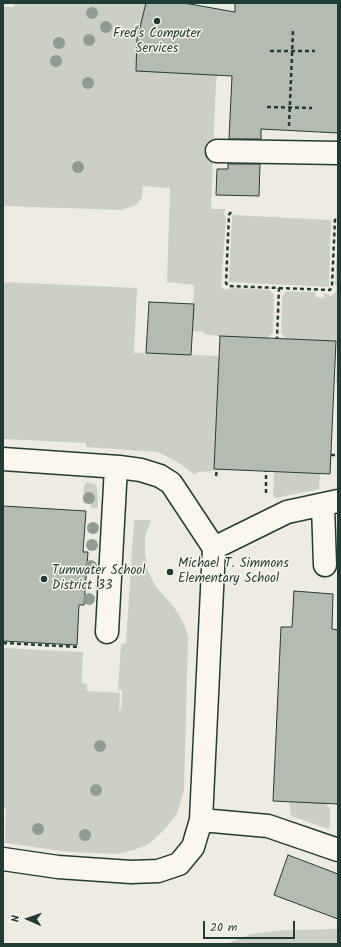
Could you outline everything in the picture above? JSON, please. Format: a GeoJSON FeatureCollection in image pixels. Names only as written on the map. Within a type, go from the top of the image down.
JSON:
{"type":"FeatureCollection","features":[{"type":"Feature","properties":{"kind":"lane"},"geometry":{"type":"LineString","coordinates":[[217,151],[338,153]]}},
{"type":"Feature","properties":{"kind":"lane"},"geometry":{"type":"LineString","coordinates":[[3,459],[116,467],[141,470],[160,476],[171,483],[214,548],[201,820],[193,846],[179,864],[158,870],[104,872],[58,867],[3,858]]}},
{"type":"Feature","properties":{"kind":"lane"},"geometry":{"type":"LineString","coordinates":[[108,632],[116,467]]}},
{"type":"Feature","properties":{"kind":"lane"},"geometry":{"type":"LineString","coordinates":[[214,548],[287,512],[330,504],[326,565]]}},
{"type":"Feature","properties":{"kind":"lane"},"geometry":{"type":"LineString","coordinates":[[201,820],[268,826],[338,850]]}},
{"type":"Feature","properties":{"kind":"path"},"geometry":{"type":"LineString","coordinates":[[288,152],[293,31]]}},
{"type":"Feature","properties":{"kind":"path"},"geometry":{"type":"LineString","coordinates":[[270,50],[315,51]]}},
{"type":"Feature","properties":{"kind":"path"},"geometry":{"type":"LineString","coordinates":[[267,107],[312,108]]}},
{"type":"Feature","properties":{"kind":"path"},"geometry":{"type":"LineString","coordinates":[[231,212],[229,215],[226,283],[228,286],[330,290],[332,286],[334,216]]}},
{"type":"Feature","properties":{"kind":"path"},"geometry":{"type":"LineString","coordinates":[[276,338],[279,288]]}},
{"type":"Feature","properties":{"kind":"path"},"geometry":{"type":"LineString","coordinates":[[331,455],[338,455]]}},
{"type":"Feature","properties":{"kind":"path"},"geometry":{"type":"LineString","coordinates":[[216,476],[217,469]]}},
{"type":"Feature","properties":{"kind":"path"},"geometry":{"type":"LineString","coordinates":[[265,495],[266,471]]}},
{"type":"Feature","properties":{"kind":"path"},"geometry":{"type":"LineString","coordinates":[[3,643],[80,647]]}},
{"type":"Feature","properties":{"kind":"shaded area"},"geometry":{"type":"Polygon","coordinates":[[[14,3],[146,3],[218,75],[216,81],[211,209],[225,209],[224,214],[226,218],[221,286],[225,290],[232,288],[270,290],[274,295],[273,333],[268,338],[220,336],[192,331],[194,285],[167,282],[170,188],[143,186],[142,198],[136,205],[121,210],[3,206],[3,7],[14,7],[14,3]]]}},
{"type":"Feature","properties":{"kind":"shaded area"},"geometry":{"type":"Polygon","coordinates":[[[232,215],[331,220],[329,287],[229,282],[232,215]]]}},
{"type":"Feature","properties":{"kind":"shaded area"},"geometry":{"type":"Polygon","coordinates":[[[338,232],[338,341],[287,339],[281,333],[282,296],[287,291],[316,292],[315,297],[324,298],[324,293],[331,296],[335,293],[337,288],[335,284],[338,232]]]}},
{"type":"Feature","properties":{"kind":"shaded area"},"geometry":{"type":"Polygon","coordinates":[[[3,282],[137,288],[134,353],[219,356],[214,471],[198,472],[195,475],[176,461],[158,452],[86,447],[86,443],[3,439],[3,282]]]}},
{"type":"Feature","properties":{"kind":"shaded area"},"geometry":{"type":"Polygon","coordinates":[[[338,341],[338,383],[336,383],[338,341]]]}},
{"type":"Feature","properties":{"kind":"shaded area"},"geometry":{"type":"Polygon","coordinates":[[[274,472],[320,474],[319,489],[276,498],[273,495],[274,472]]]}},
{"type":"Feature","properties":{"kind":"shaded area"},"geometry":{"type":"Polygon","coordinates":[[[87,482],[95,484],[97,488],[98,508],[91,508],[91,504],[83,503],[84,485],[87,482]]]}},
{"type":"Feature","properties":{"kind":"shaded area"},"geometry":{"type":"Polygon","coordinates":[[[134,520],[151,520],[145,537],[145,554],[148,571],[156,587],[174,607],[183,622],[188,636],[184,791],[177,813],[165,829],[150,843],[134,850],[117,854],[69,852],[5,843],[6,808],[3,808],[3,648],[83,652],[82,683],[87,684],[87,691],[120,693],[119,710],[121,710],[122,690],[118,690],[121,644],[126,643],[134,520]]]}},
{"type":"Feature","properties":{"kind":"shaded area"},"geometry":{"type":"Polygon","coordinates":[[[289,802],[325,803],[330,808],[330,826],[328,829],[291,816],[289,802]]]}},
{"type":"Feature","properties":{"kind":"shaded area"},"geometry":{"type":"Polygon","coordinates":[[[338,929],[338,944],[226,944],[251,934],[285,930],[338,929]]]}},
{"type":"Feature","properties":{"kind":"building"},"geometry":{"type":"Polygon","coordinates":[[[146,3],[184,3],[235,12],[235,3],[338,3],[338,133],[261,129],[261,139],[229,139],[232,76],[136,71],[137,39],[146,3]]]}},
{"type":"Feature","properties":{"kind":"building"},"geometry":{"type":"Polygon","coordinates":[[[228,164],[260,164],[259,196],[216,195],[217,169],[228,169],[228,164]]]}},
{"type":"Feature","properties":{"kind":"building"},"geometry":{"type":"Polygon","coordinates":[[[149,302],[194,304],[191,355],[146,353],[149,302]]]}},
{"type":"Feature","properties":{"kind":"building"},"geometry":{"type":"Polygon","coordinates":[[[220,336],[336,341],[330,474],[214,469],[220,336]]]}},
{"type":"Feature","properties":{"kind":"building","name":"Tumwater School District 33"},"geometry":{"type":"Polygon","coordinates":[[[3,506],[86,511],[83,552],[88,552],[84,605],[79,605],[77,645],[3,641],[3,506]]]}},
{"type":"Feature","properties":{"kind":"building"},"geometry":{"type":"Polygon","coordinates":[[[294,591],[333,594],[332,629],[338,630],[338,804],[273,801],[281,627],[292,627],[294,591]]]}},
{"type":"Feature","properties":{"kind":"building"},"geometry":{"type":"Polygon","coordinates":[[[288,855],[338,874],[338,919],[274,895],[288,855]]]}},
{"type":"Feature","properties":{"kind":"place","name":"Fred's Computer Services"},"geometry":{"type":"Point","coordinates":[157,21]}},
{"type":"Feature","properties":{"kind":"place","name":"Michael T. Simmons Elementary School"},"geometry":{"type":"Point","coordinates":[170,572]}},
{"type":"Feature","properties":{"kind":"place","name":"Tumwater School District 33"},"geometry":{"type":"Point","coordinates":[44,579]}}]}
